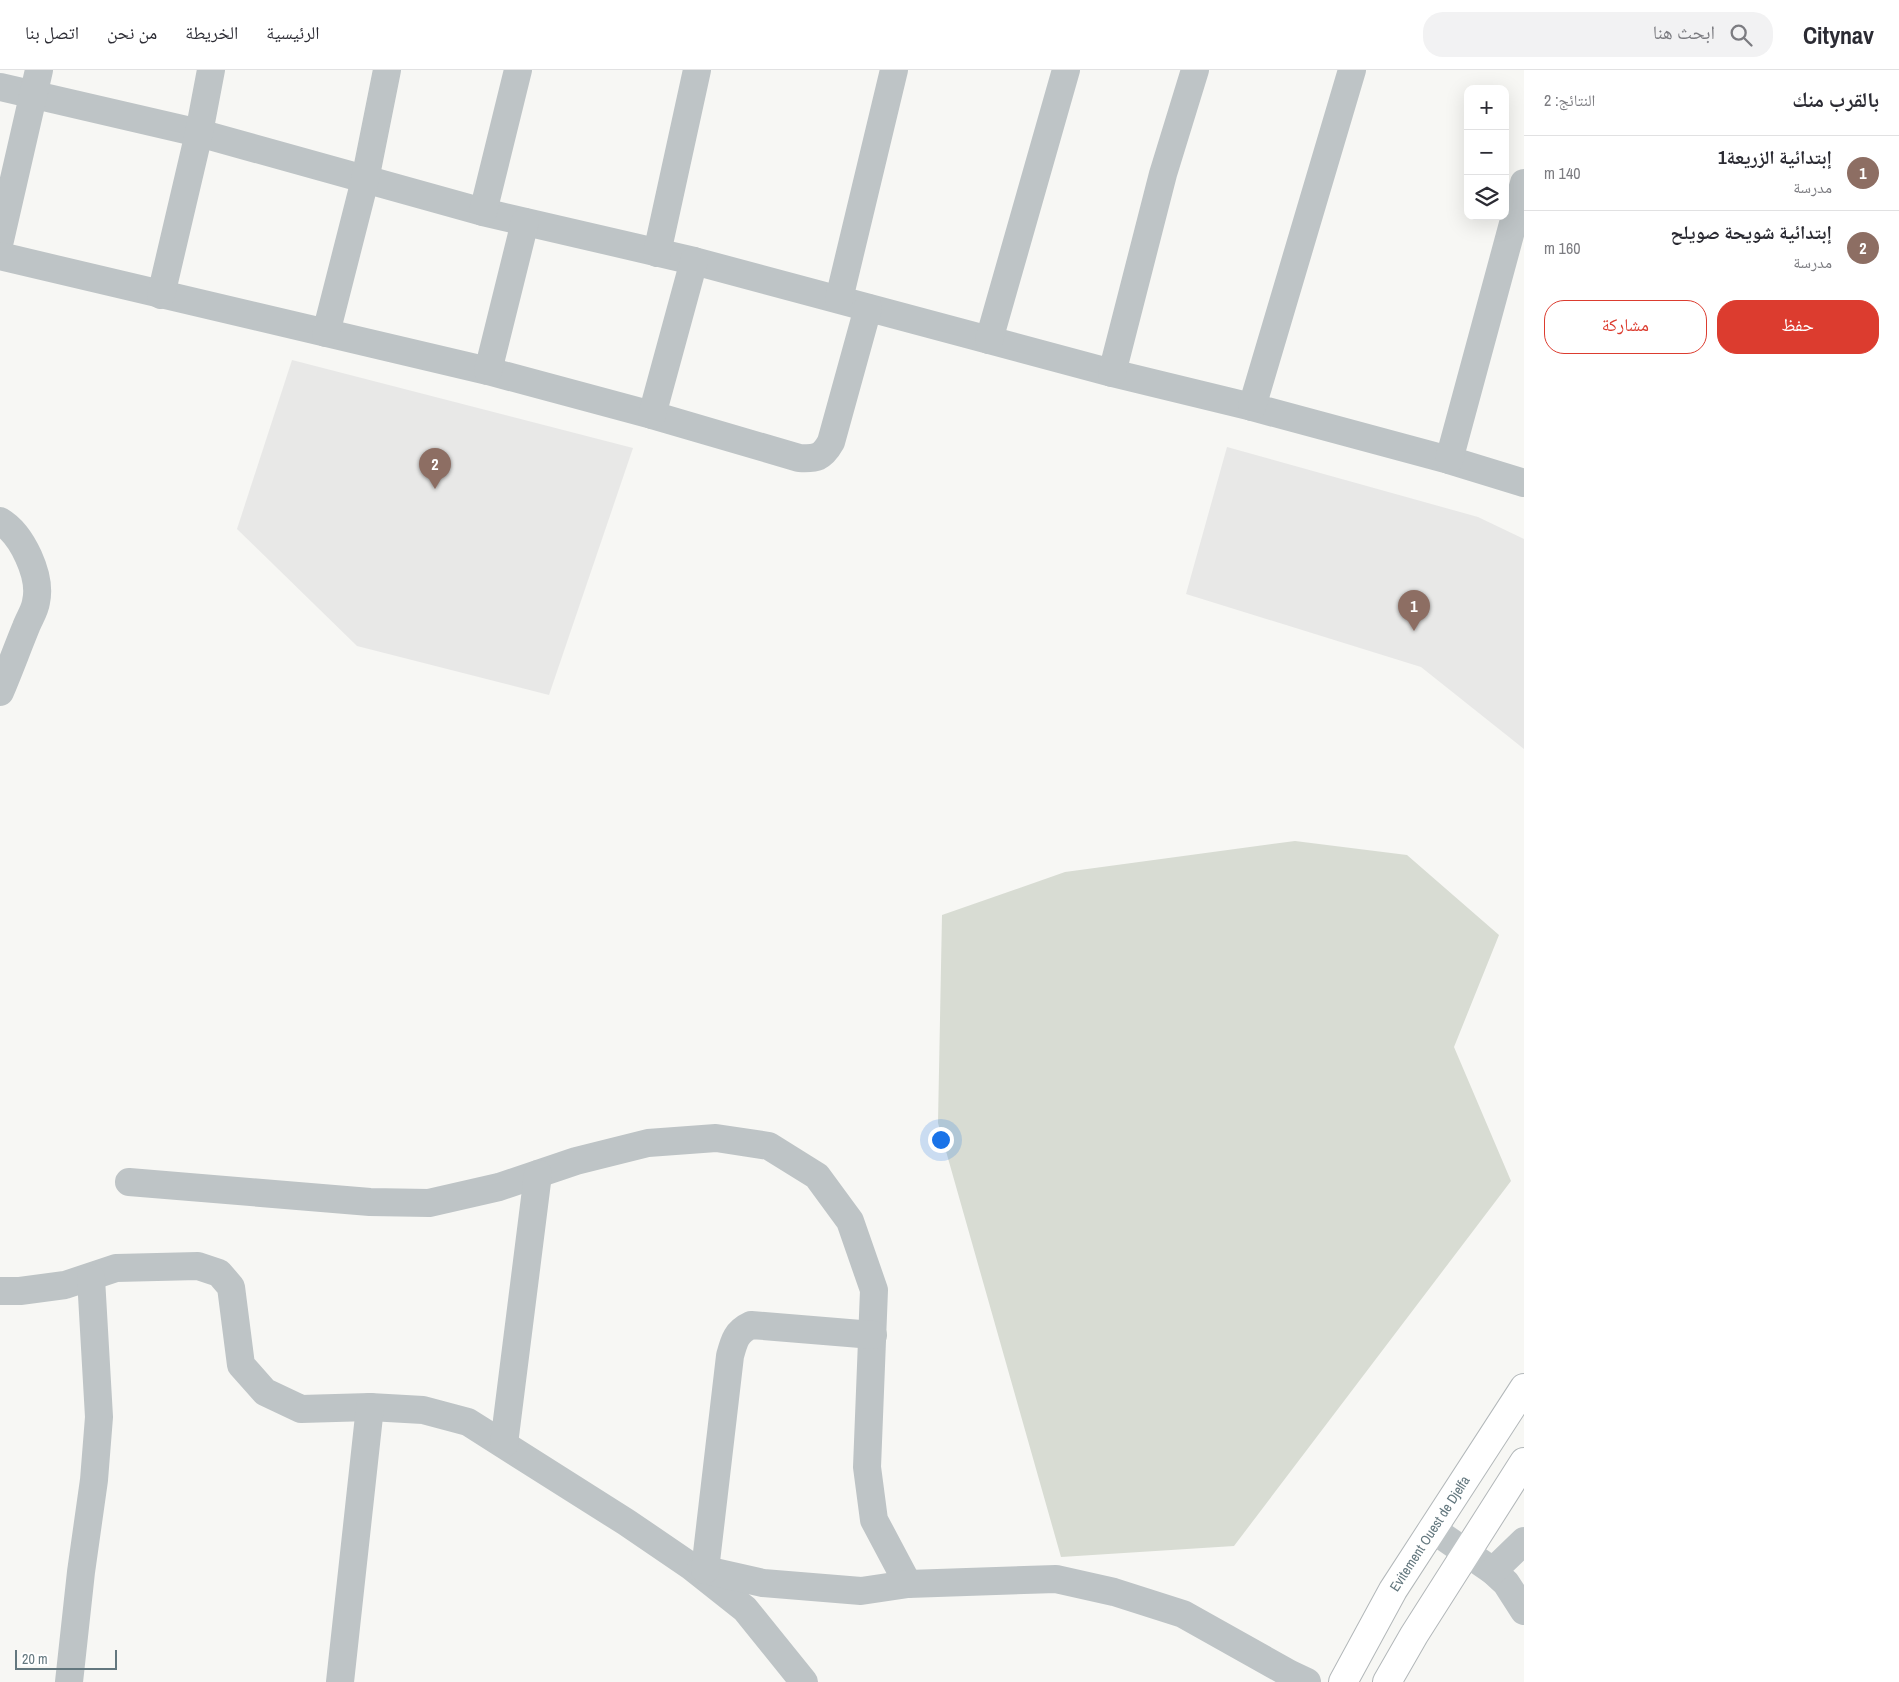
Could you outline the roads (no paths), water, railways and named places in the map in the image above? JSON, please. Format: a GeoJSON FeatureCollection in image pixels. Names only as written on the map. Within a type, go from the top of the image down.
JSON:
{"type":"FeatureCollection","features":[{"type":"Feature","properties":{"kind":"highway","name":"Evitement Ouest de Djelfa"},"geometry":{"type":"LineString","coordinates":[[1343,1682],[1392,1590],[1524,1388]]}},
{"type":"Feature","properties":{"kind":"highway"},"geometry":{"type":"LineString","coordinates":[[1387,1682],[1414,1635],[1524,1462]]}},
{"type":"Feature","properties":{"kind":"street"},"geometry":{"type":"LineString","coordinates":[[161,295],[199,134],[211,70]]}},
{"type":"Feature","properties":{"kind":"street"},"geometry":{"type":"LineString","coordinates":[[326,333],[365,180],[386,70]]}},
{"type":"Feature","properties":{"kind":"street"},"geometry":{"type":"LineString","coordinates":[[483,212],[518,70]]}},
{"type":"Feature","properties":{"kind":"street"},"geometry":{"type":"LineString","coordinates":[[657,252],[697,70]]}},
{"type":"Feature","properties":{"kind":"street"},"geometry":{"type":"LineString","coordinates":[[839,299],[894,70]]}},
{"type":"Feature","properties":{"kind":"street"},"geometry":{"type":"LineString","coordinates":[[989,340],[1066,70]]}},
{"type":"Feature","properties":{"kind":"street"},"geometry":{"type":"LineString","coordinates":[[1112,373],[1163,174],[1195,70]]}},
{"type":"Feature","properties":{"kind":"street"},"geometry":{"type":"LineString","coordinates":[[1252,407],[1352,70]]}},
{"type":"Feature","properties":{"kind":"street"},"geometry":{"type":"LineString","coordinates":[[0,240],[37,82]]}},
{"type":"Feature","properties":{"kind":"street"},"geometry":{"type":"LineString","coordinates":[[0,87],[37,82],[199,134],[483,212],[657,252],[839,299],[1112,373],[1252,407],[1449,460],[1524,483]]}},
{"type":"Feature","properties":{"kind":"street"},"geometry":{"type":"LineString","coordinates":[[1449,460],[1524,183]]}},
{"type":"Feature","properties":{"kind":"street"},"geometry":{"type":"LineString","coordinates":[[488,371],[524,222]]}},
{"type":"Feature","properties":{"kind":"street"},"geometry":{"type":"LineString","coordinates":[[0,256],[488,371],[652,415],[799,458],[813,458],[825,453],[831,442],[868,308]]}},
{"type":"Feature","properties":{"kind":"street"},"geometry":{"type":"LineString","coordinates":[[652,415],[694,262]]}},
{"type":"Feature","properties":{"kind":"street"},"geometry":{"type":"LineString","coordinates":[[0,521],[7,525],[18,537],[29,557],[35,580],[36,601],[0,692]]}},
{"type":"Feature","properties":{"kind":"street"},"geometry":{"type":"LineString","coordinates":[[129,1182],[370,1202],[429,1202],[499,1188],[576,1161],[648,1143],[716,1138],[769,1146],[817,1176],[850,1221],[874,1290],[867,1467],[874,1520],[908,1584]]}},
{"type":"Feature","properties":{"kind":"street"},"geometry":{"type":"LineString","coordinates":[[504,1444],[538,1174]]}},
{"type":"Feature","properties":{"kind":"street"},"geometry":{"type":"LineString","coordinates":[[0,1291],[20,1291],[64,1285],[91,1278],[116,1268],[198,1266],[219,1272],[231,1287],[241,1365],[266,1392],[301,1409],[370,1407],[423,1410],[468,1422],[699,1569],[745,1609],[804,1682]]}},
{"type":"Feature","properties":{"kind":"street"},"geometry":{"type":"LineString","coordinates":[[69,1682],[81,1572],[94,1480],[99,1417],[91,1278]]}},
{"type":"Feature","properties":{"kind":"street"},"geometry":{"type":"LineString","coordinates":[[699,1569],[730,1356],[734,1340],[741,1330],[751,1325],[873,1335]]}},
{"type":"Feature","properties":{"kind":"street"},"geometry":{"type":"LineString","coordinates":[[340,1682],[370,1407]]}},
{"type":"Feature","properties":{"kind":"street"},"geometry":{"type":"LineString","coordinates":[[1432,1528],[1493,1571],[1506,1583],[1520,1604]]}},
{"type":"Feature","properties":{"kind":"street"},"geometry":{"type":"LineString","coordinates":[[1493,1571],[1524,1541]]}},
{"type":"Feature","properties":{"kind":"street"},"geometry":{"type":"LineString","coordinates":[[699,1569],[763,1583],[861,1591],[908,1584],[1056,1579],[1114,1592],[1183,1614],[1290,1674],[1308,1682]]}},
{"type":"Feature","properties":{"kind":"place","name":"إبتدائية شويحة صويلح"},"geometry":{"type":"Point","coordinates":[435,489]}},
{"type":"Feature","properties":{"kind":"place","name":"إبتدائية الزريعة1"},"geometry":{"type":"Point","coordinates":[1414,631]}}]}
